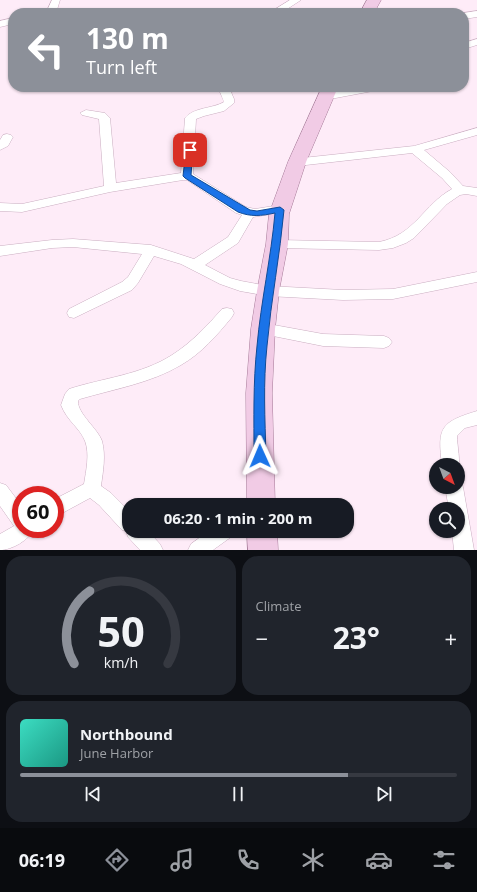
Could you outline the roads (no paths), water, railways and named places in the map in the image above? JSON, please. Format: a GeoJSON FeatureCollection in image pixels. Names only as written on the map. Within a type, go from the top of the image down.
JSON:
{"type":"FeatureCollection","features":[{"type":"Feature","properties":{"kind":"main road"},"geometry":{"type":"LineString","coordinates":[[261,498],[259,393],[268,291],[280,210],[297,162],[328,92]]}},
{"type":"Feature","properties":{"kind":"main road"},"geometry":{"type":"LineString","coordinates":[[262,538],[263,550]]}},
{"type":"Feature","properties":{"kind":"street"},"geometry":{"type":"LineString","coordinates":[[282,8],[295,0]]}},
{"type":"Feature","properties":{"kind":"street"},"geometry":{"type":"LineString","coordinates":[[187,176],[192,118],[196,114],[215,111],[224,107],[228,103],[229,99],[226,92]]}},
{"type":"Feature","properties":{"kind":"street"},"geometry":{"type":"LineString","coordinates":[[86,113],[101,115],[104,118],[110,188]]}},
{"type":"Feature","properties":{"kind":"street"},"geometry":{"type":"LineString","coordinates":[[297,162],[415,149],[477,131]]}},
{"type":"Feature","properties":{"kind":"street"},"geometry":{"type":"LineString","coordinates":[[0,147],[4,144],[7,137]]}},
{"type":"Feature","properties":{"kind":"street"},"geometry":{"type":"LineString","coordinates":[[415,149],[446,175],[460,190]]}},
{"type":"Feature","properties":{"kind":"street"},"geometry":{"type":"LineString","coordinates":[[0,207],[22,208],[110,188],[179,176],[187,176],[240,210],[257,214],[280,210]]}},
{"type":"Feature","properties":{"kind":"street"},"geometry":{"type":"LineString","coordinates":[[276,244],[379,246],[391,244],[404,239],[413,232],[453,194],[460,190],[477,192]]}},
{"type":"Feature","properties":{"kind":"street"},"geometry":{"type":"LineString","coordinates":[[194,265],[233,240],[249,213]]}},
{"type":"Feature","properties":{"kind":"street"},"geometry":{"type":"LineString","coordinates":[[0,251],[52,244],[73,243],[151,250],[194,265],[225,281],[268,291],[371,296],[416,291],[477,278]]}},
{"type":"Feature","properties":{"kind":"street"},"geometry":{"type":"LineString","coordinates":[[74,313],[127,286],[134,280],[151,250]]}},
{"type":"Feature","properties":{"kind":"street"},"geometry":{"type":"LineString","coordinates":[[92,489],[95,467],[92,438],[70,408],[69,401],[71,397],[75,394],[152,372],[169,365],[188,353],[206,338],[227,313]]}},
{"type":"Feature","properties":{"kind":"street"},"geometry":{"type":"LineString","coordinates":[[264,329],[323,340],[384,342]]}},
{"type":"Feature","properties":{"kind":"street"},"geometry":{"type":"LineString","coordinates":[[450,458],[448,446],[449,433],[460,423],[477,418]]}},
{"type":"Feature","properties":{"kind":"street"},"geometry":{"type":"LineString","coordinates":[[64,503],[92,489]]}},
{"type":"Feature","properties":{"kind":"street"},"geometry":{"type":"LineString","coordinates":[[92,489],[105,499],[122,517]]}},
{"type":"Feature","properties":{"kind":"street"},"geometry":{"type":"LineString","coordinates":[[0,491],[12,508]]}},
{"type":"Feature","properties":{"kind":"street"},"geometry":{"type":"LineString","coordinates":[[0,545],[12,537]]}},
{"type":"Feature","properties":{"kind":"street"},"geometry":{"type":"LineString","coordinates":[[142,538],[153,550]]}},
{"type":"Feature","properties":{"kind":"street"},"geometry":{"type":"LineString","coordinates":[[198,550],[214,538]]}},
{"type":"Feature","properties":{"kind":"street"},"geometry":{"type":"LineString","coordinates":[[462,538],[464,550]]}}]}
